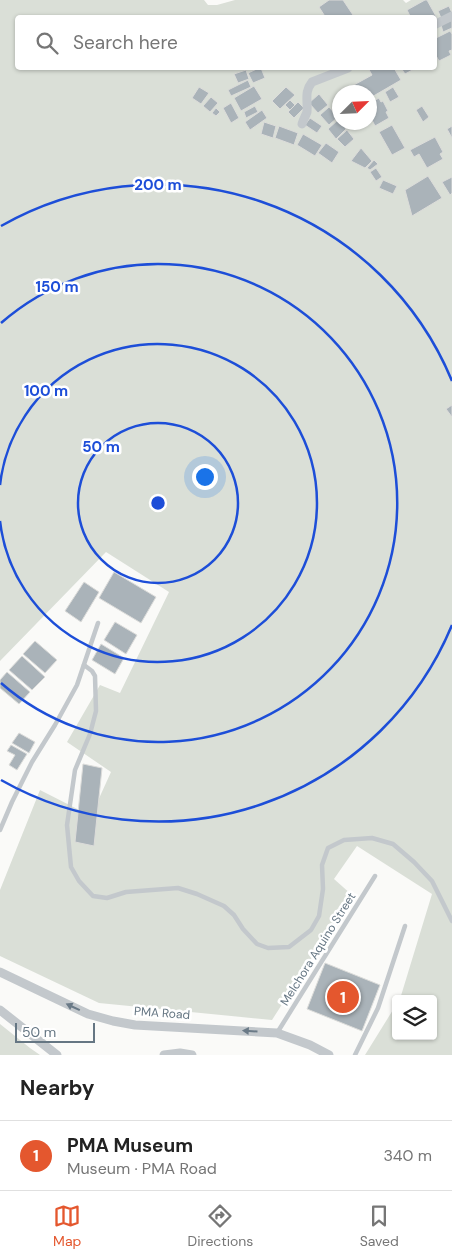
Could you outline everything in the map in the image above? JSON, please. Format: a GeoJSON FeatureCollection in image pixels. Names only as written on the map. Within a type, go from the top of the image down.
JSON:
{"type":"FeatureCollection","features":[{"type":"Feature","properties":{"kind":"street"},"geometry":{"type":"LineString","coordinates":[[437,24],[452,16]]}},
{"type":"Feature","properties":{"kind":"street"},"geometry":{"type":"LineString","coordinates":[[302,124],[307,112],[306,94],[308,87],[312,82],[343,70]]}},
{"type":"Feature","properties":{"kind":"street","name":"PMA Road"},"geometry":{"type":"LineString","coordinates":[[0,972],[88,1014],[113,1021],[135,1025],[277,1033],[310,1045],[329,1055]]}},
{"type":"Feature","properties":{"kind":"street"},"geometry":{"type":"LineString","coordinates":[[0,1010],[57,1055]]}},
{"type":"Feature","properties":{"kind":"street"},"geometry":{"type":"LineString","coordinates":[[164,1055],[180,1053],[192,1055]]}},
{"type":"Feature","properties":{"kind":"lane"},"geometry":{"type":"LineString","coordinates":[[0,830],[32,762],[77,685],[98,623]]}},
{"type":"Feature","properties":{"kind":"lane"},"geometry":{"type":"LineString","coordinates":[[84,665],[95,676],[96,711],[90,734],[75,770],[67,825],[71,867],[79,881],[93,896],[107,898],[126,892],[178,888],[224,906],[234,915],[243,929],[257,944],[268,948],[289,947],[311,930],[319,916],[323,889],[322,865],[328,848],[344,840],[372,838],[393,844],[414,862],[432,881],[452,921]]}},
{"type":"Feature","properties":{"kind":"lane","name":"Melchora Aquino Street"},"geometry":{"type":"LineString","coordinates":[[277,1033],[375,876]]}},
{"type":"Feature","properties":{"kind":"lane"},"geometry":{"type":"LineString","coordinates":[[355,1055],[378,1008],[404,926]]}},
{"type":"Feature","properties":{"kind":"shaded area"},"geometry":{"type":"Polygon","coordinates":[[[0,0],[204,0],[208,5],[217,5],[235,0],[403,0],[406,3],[411,0],[452,0],[452,1055],[365,1055],[392,1011],[392,1040],[437,1040],[437,995],[401,995],[432,894],[357,846],[334,879],[352,895],[272,1020],[99,1003],[0,956],[0,890],[40,790],[91,816],[111,772],[67,742],[100,685],[120,693],[169,592],[106,552],[0,661],[0,0]]]}},
{"type":"Feature","properties":{"kind":"shaded area"},"geometry":{"type":"Polygon","coordinates":[[[0,1024],[30,1048],[40,1055],[0,1055],[0,1024]]]}},
{"type":"Feature","properties":{"kind":"building"},"geometry":{"type":"Polygon","coordinates":[[[329,0],[343,0],[353,15],[324,15],[319,7],[329,0]]]}},
{"type":"Feature","properties":{"kind":"building"},"geometry":{"type":"Polygon","coordinates":[[[427,0],[435,15],[410,15],[407,10],[427,0]]]}},
{"type":"Feature","properties":{"kind":"building"},"geometry":{"type":"Polygon","coordinates":[[[449,6],[452,13],[441,18],[438,11],[449,6]]]}},
{"type":"Feature","properties":{"kind":"building"},"geometry":{"type":"Polygon","coordinates":[[[452,20],[452,28],[443,32],[441,25],[452,20]]]}},
{"type":"Feature","properties":{"kind":"building"},"geometry":{"type":"Polygon","coordinates":[[[450,31],[452,34],[452,50],[449,51],[451,55],[439,61],[437,57],[437,38],[450,31]]]}},
{"type":"Feature","properties":{"kind":"building"},"geometry":{"type":"Polygon","coordinates":[[[246,70],[249,79],[238,83],[234,74],[246,70]]]}},
{"type":"Feature","properties":{"kind":"building"},"geometry":{"type":"Polygon","coordinates":[[[255,70],[262,70],[265,78],[253,83],[248,73],[255,70]]]}},
{"type":"Feature","properties":{"kind":"building"},"geometry":{"type":"Polygon","coordinates":[[[369,70],[395,70],[401,80],[377,94],[377,85],[354,85],[372,75],[369,70]]]}},
{"type":"Feature","properties":{"kind":"building"},"geometry":{"type":"Polygon","coordinates":[[[402,70],[412,70],[405,74],[402,70]]]}},
{"type":"Feature","properties":{"kind":"building"},"geometry":{"type":"Polygon","coordinates":[[[248,80],[251,87],[231,96],[228,90],[248,80]]]}},
{"type":"Feature","properties":{"kind":"building"},"geometry":{"type":"Polygon","coordinates":[[[254,86],[262,99],[241,111],[234,98],[254,86]]]}},
{"type":"Feature","properties":{"kind":"building"},"geometry":{"type":"Polygon","coordinates":[[[199,87],[209,93],[201,104],[192,98],[199,87]]]}},
{"type":"Feature","properties":{"kind":"building"},"geometry":{"type":"Polygon","coordinates":[[[286,87],[295,95],[280,109],[272,101],[286,87]]]}},
{"type":"Feature","properties":{"kind":"building"},"geometry":{"type":"Polygon","coordinates":[[[393,87],[399,97],[390,102],[385,92],[393,87]]]}},
{"type":"Feature","properties":{"kind":"building"},"geometry":{"type":"Polygon","coordinates":[[[319,94],[328,105],[318,113],[309,103],[319,94]]]}},
{"type":"Feature","properties":{"kind":"building"},"geometry":{"type":"Polygon","coordinates":[[[211,97],[218,103],[210,112],[203,106],[211,97]]]}},
{"type":"Feature","properties":{"kind":"building"},"geometry":{"type":"Polygon","coordinates":[[[379,98],[381,102],[383,101],[389,118],[377,125],[377,99],[379,98]]]}},
{"type":"Feature","properties":{"kind":"building"},"geometry":{"type":"Polygon","coordinates":[[[290,100],[295,105],[290,110],[285,105],[290,100]]]}},
{"type":"Feature","properties":{"kind":"building"},"geometry":{"type":"Polygon","coordinates":[[[298,102],[304,108],[294,118],[288,112],[298,102]]]}},
{"type":"Feature","properties":{"kind":"building"},"geometry":{"type":"Polygon","coordinates":[[[231,103],[239,118],[231,123],[223,108],[231,103]]]}},
{"type":"Feature","properties":{"kind":"building"},"geometry":{"type":"Polygon","coordinates":[[[255,106],[258,112],[246,118],[244,112],[255,106]]]}},
{"type":"Feature","properties":{"kind":"building"},"geometry":{"type":"Polygon","coordinates":[[[422,106],[429,117],[423,122],[416,110],[422,106]]]}},
{"type":"Feature","properties":{"kind":"building"},"geometry":{"type":"Polygon","coordinates":[[[329,107],[332,110],[332,122],[329,125],[320,115],[329,107]]]}},
{"type":"Feature","properties":{"kind":"building"},"geometry":{"type":"Polygon","coordinates":[[[216,108],[220,112],[216,116],[212,113],[216,108]]]}},
{"type":"Feature","properties":{"kind":"building"},"geometry":{"type":"Polygon","coordinates":[[[262,110],[267,118],[250,130],[245,122],[262,110]]]}},
{"type":"Feature","properties":{"kind":"building"},"geometry":{"type":"Polygon","coordinates":[[[310,118],[322,126],[317,133],[305,125],[310,118]]]}},
{"type":"Feature","properties":{"kind":"building"},"geometry":{"type":"Polygon","coordinates":[[[264,122],[276,126],[273,138],[261,134],[264,122]]]}},
{"type":"Feature","properties":{"kind":"building"},"geometry":{"type":"Polygon","coordinates":[[[332,125],[332,130],[345,130],[336,139],[328,129],[332,125]]]}},
{"type":"Feature","properties":{"kind":"building"},"geometry":{"type":"Polygon","coordinates":[[[392,125],[405,148],[392,155],[379,132],[392,125]]]}},
{"type":"Feature","properties":{"kind":"building"},"geometry":{"type":"Polygon","coordinates":[[[279,126],[298,133],[294,145],[275,138],[279,126]]]}},
{"type":"Feature","properties":{"kind":"building"},"geometry":{"type":"Polygon","coordinates":[[[452,126],[452,138],[447,129],[452,126]]]}},
{"type":"Feature","properties":{"kind":"building"},"geometry":{"type":"Polygon","coordinates":[[[347,130],[354,139],[345,147],[337,139],[347,130]]]}},
{"type":"Feature","properties":{"kind":"building"},"geometry":{"type":"Polygon","coordinates":[[[303,134],[322,145],[315,156],[297,145],[303,134]]]}},
{"type":"Feature","properties":{"kind":"building"},"geometry":{"type":"Polygon","coordinates":[[[435,137],[443,152],[440,154],[443,159],[427,168],[419,154],[414,157],[410,150],[435,137]]]}},
{"type":"Feature","properties":{"kind":"building"},"geometry":{"type":"Polygon","coordinates":[[[326,143],[339,152],[332,163],[318,153],[326,143]]]}},
{"type":"Feature","properties":{"kind":"building"},"geometry":{"type":"Polygon","coordinates":[[[361,148],[372,161],[365,168],[351,161],[361,148]]]}},
{"type":"Feature","properties":{"kind":"building"},"geometry":{"type":"Polygon","coordinates":[[[374,160],[378,164],[370,170],[367,168],[374,160]]]}},
{"type":"Feature","properties":{"kind":"building"},"geometry":{"type":"Polygon","coordinates":[[[376,168],[382,177],[376,181],[370,172],[376,168]]]}},
{"type":"Feature","properties":{"kind":"building"},"geometry":{"type":"Polygon","coordinates":[[[428,176],[442,198],[412,216],[405,190],[428,176]]]}},
{"type":"Feature","properties":{"kind":"building"},"geometry":{"type":"Polygon","coordinates":[[[452,177],[452,193],[450,195],[442,182],[452,177]]]}},
{"type":"Feature","properties":{"kind":"building"},"geometry":{"type":"Polygon","coordinates":[[[383,180],[397,186],[393,194],[379,188],[383,180]]]}},
{"type":"Feature","properties":{"kind":"building"},"geometry":{"type":"Polygon","coordinates":[[[452,405],[452,417],[446,409],[452,405]]]}},
{"type":"Feature","properties":{"kind":"building"},"geometry":{"type":"Polygon","coordinates":[[[114,572],[156,597],[141,623],[99,598],[114,572]]]}},
{"type":"Feature","properties":{"kind":"building"},"geometry":{"type":"Polygon","coordinates":[[[84,582],[99,592],[81,622],[65,611],[84,582]]]}},
{"type":"Feature","properties":{"kind":"building"},"geometry":{"type":"Polygon","coordinates":[[[115,622],[137,635],[126,654],[104,640],[115,622]]]}},
{"type":"Feature","properties":{"kind":"building"},"geometry":{"type":"Polygon","coordinates":[[[35,641],[57,660],[45,673],[23,654],[35,641]]]}},
{"type":"Feature","properties":{"kind":"building"},"geometry":{"type":"Polygon","coordinates":[[[101,644],[124,658],[115,674],[92,660],[101,644]]]}},
{"type":"Feature","properties":{"kind":"building"},"geometry":{"type":"Polygon","coordinates":[[[22,656],[45,677],[32,690],[9,670],[22,656]]]}},
{"type":"Feature","properties":{"kind":"building"},"geometry":{"type":"Polygon","coordinates":[[[7,672],[30,692],[19,704],[0,688],[0,680],[7,672]]]}},
{"type":"Feature","properties":{"kind":"building"},"geometry":{"type":"Polygon","coordinates":[[[19,733],[35,742],[29,753],[12,743],[19,733]]]}},
{"type":"Feature","properties":{"kind":"building"},"geometry":{"type":"Polygon","coordinates":[[[11,745],[27,754],[17,770],[9,765],[15,755],[7,751],[11,745]]]}},
{"type":"Feature","properties":{"kind":"building"},"geometry":{"type":"Polygon","coordinates":[[[83,764],[102,768],[94,846],[75,842],[83,764]]]}},
{"type":"Feature","properties":{"kind":"building"},"geometry":{"type":"Polygon","coordinates":[[[325,963],[380,985],[362,1031],[307,1009],[325,963]]]}},
{"type":"Feature","properties":{"kind":"place","name":"PMA Museum"},"geometry":{"type":"Point","coordinates":[343,997]}}]}
